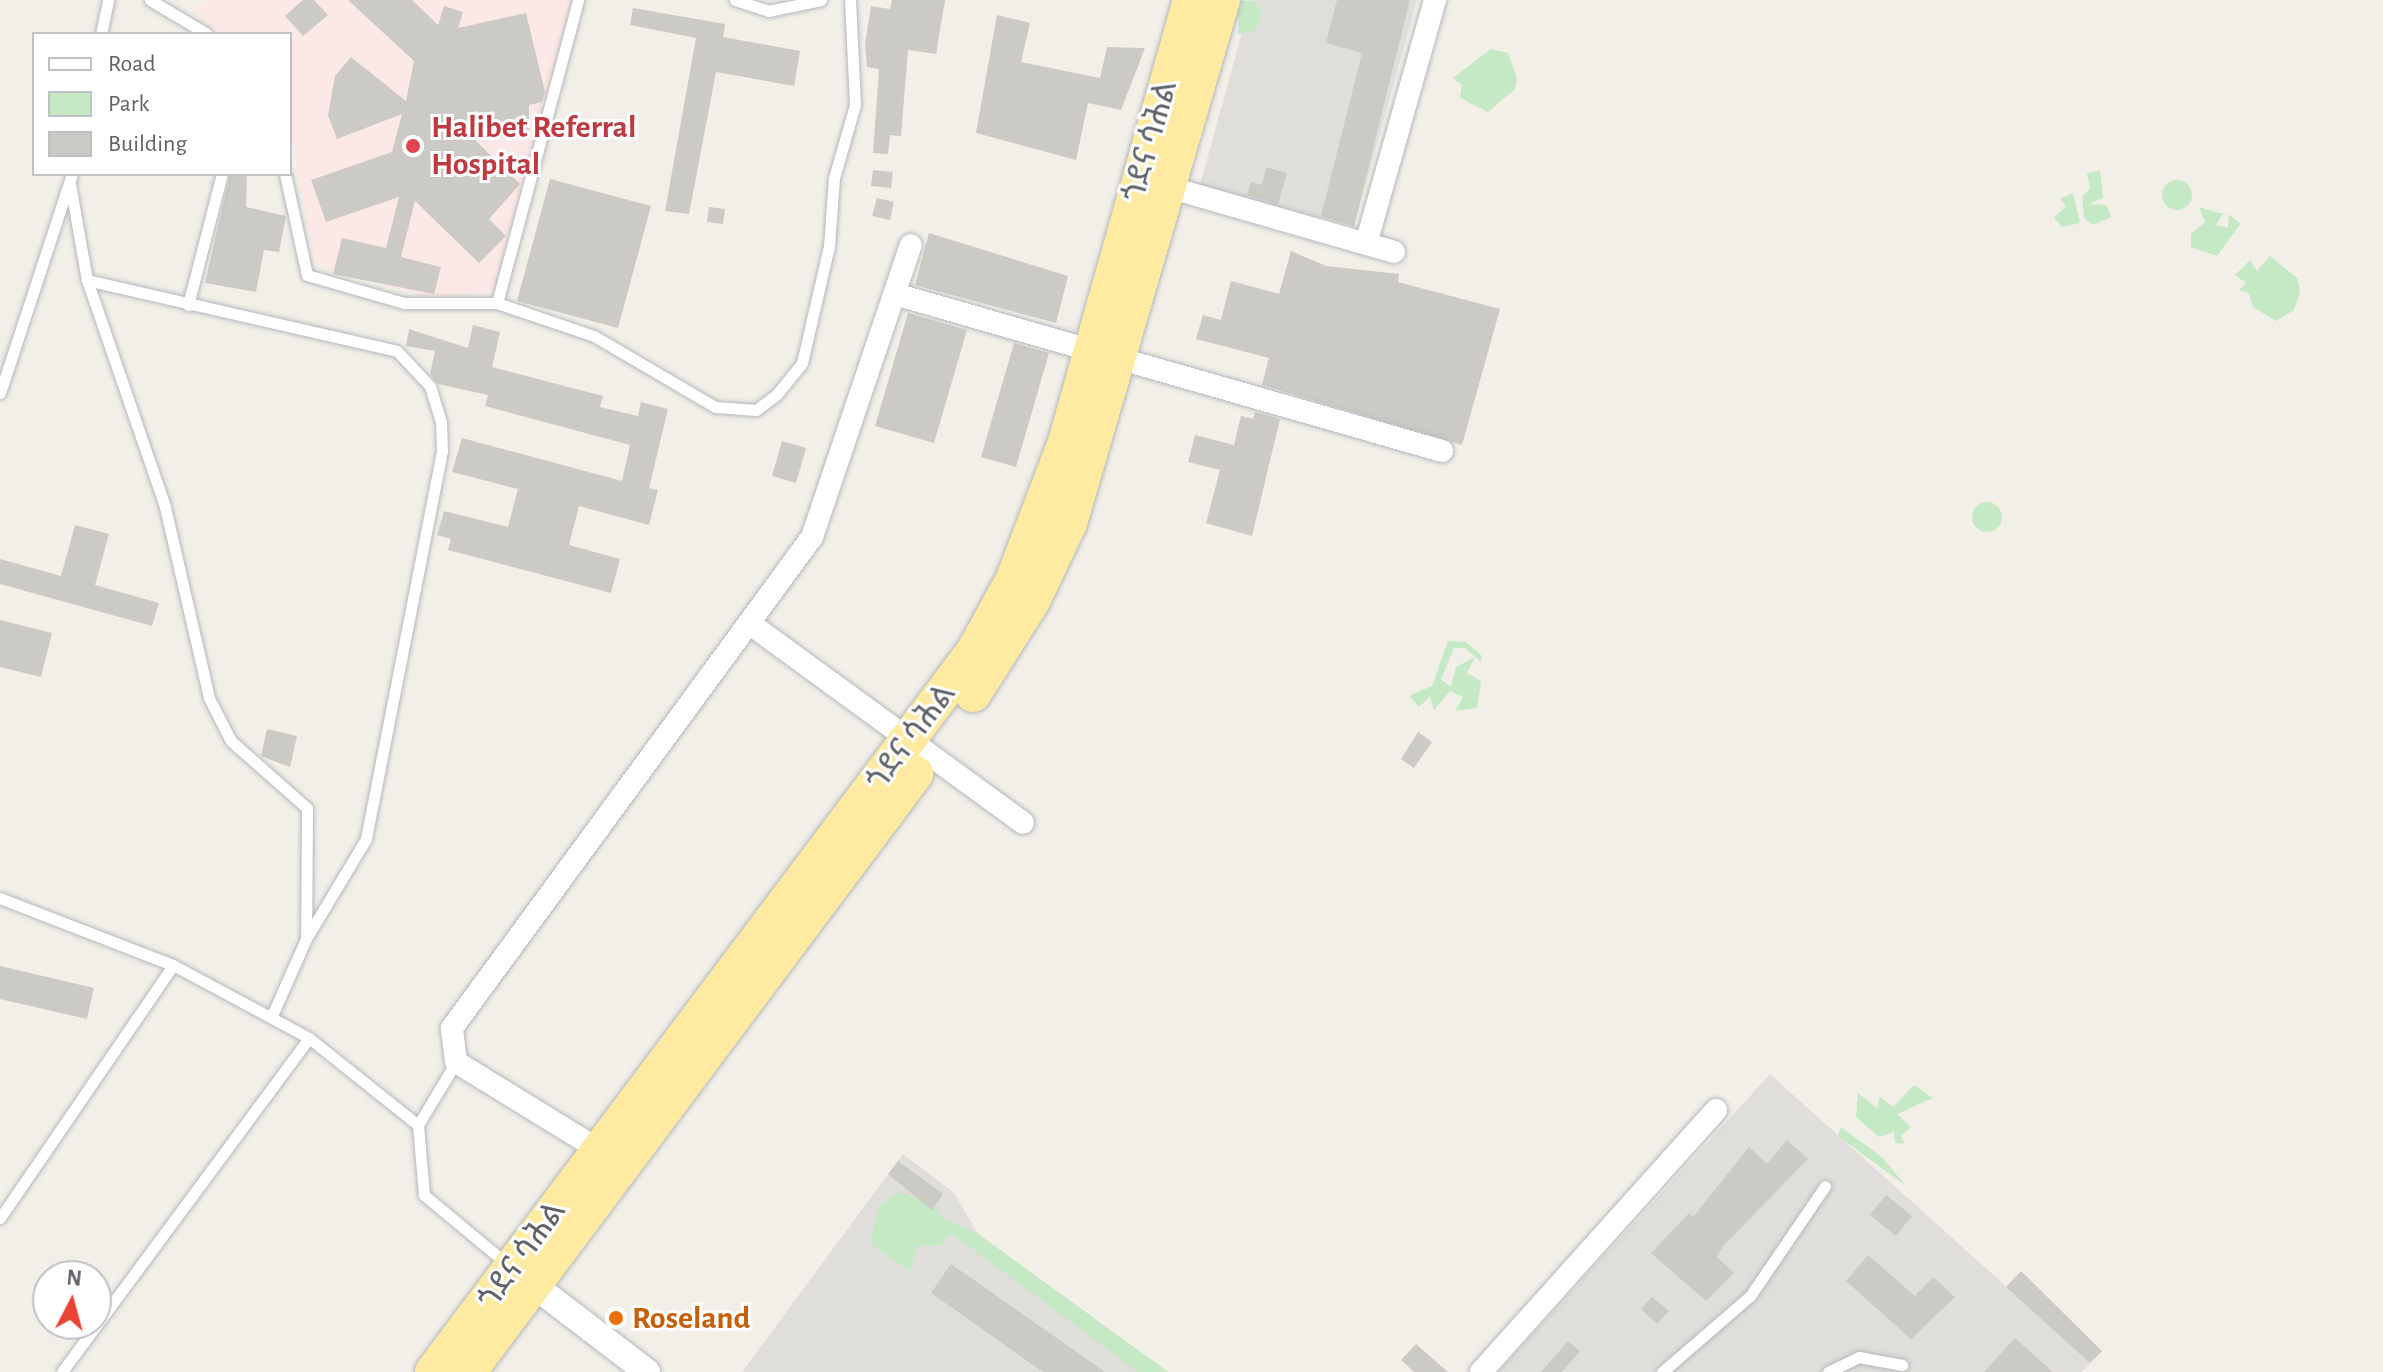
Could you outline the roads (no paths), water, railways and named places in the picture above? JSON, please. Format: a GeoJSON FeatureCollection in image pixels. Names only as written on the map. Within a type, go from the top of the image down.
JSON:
{"type":"FeatureCollection","features":[{"type":"Feature","properties":{"kind":"highway","name":"ጎደና ሳሕል"},"geometry":{"type":"LineString","coordinates":[[433,1372],[523,1277],[922,745],[1002,653],[1052,560],[1191,0]]}},
{"type":"Feature","properties":{"kind":"highway","name":"ጎደና ሳሕል"},"geometry":{"type":"LineString","coordinates":[[1106,351],[1168,187],[1222,0]]}},
{"type":"Feature","properties":{"kind":"highway","name":"ጎደና ሳሕል"},"geometry":{"type":"LineString","coordinates":[[468,1372],[596,1148],[719,1015]]}},
{"type":"Feature","properties":{"kind":"street"},"geometry":{"type":"LineString","coordinates":[[1366,244],[1435,0]]}},
{"type":"Feature","properties":{"kind":"street"},"geometry":{"type":"LineString","coordinates":[[1168,187],[1394,252]]}},
{"type":"Feature","properties":{"kind":"street"},"geometry":{"type":"LineString","coordinates":[[596,1148],[456,1062],[452,1028],[812,537],[898,295],[911,245]]}},
{"type":"Feature","properties":{"kind":"street"},"geometry":{"type":"LineString","coordinates":[[898,295],[1106,351],[1442,451]]}},
{"type":"Feature","properties":{"kind":"street"},"geometry":{"type":"LineString","coordinates":[[749,623],[922,745],[1023,823]]}},
{"type":"Feature","properties":{"kind":"street"},"geometry":{"type":"LineString","coordinates":[[1481,1372],[1716,1110]]}},
{"type":"Feature","properties":{"kind":"street"},"geometry":{"type":"LineString","coordinates":[[523,1277],[647,1372]]}},
{"type":"Feature","properties":{"kind":"lane"},"geometry":{"type":"LineString","coordinates":[[101,32],[108,0]]}},
{"type":"Feature","properties":{"kind":"lane"},"geometry":{"type":"LineString","coordinates":[[150,0],[204,32]]}},
{"type":"Feature","properties":{"kind":"lane"},"geometry":{"type":"LineString","coordinates":[[497,303],[578,0]]}},
{"type":"Feature","properties":{"kind":"lane"},"geometry":{"type":"LineString","coordinates":[[735,0],[792,11],[821,0]]}},
{"type":"Feature","properties":{"kind":"lane"},"geometry":{"type":"LineString","coordinates":[[285,176],[307,275],[404,303],[497,303],[594,336],[715,407],[756,410],[777,394],[802,363],[829,246],[834,178],[855,105],[850,0]]}},
{"type":"Feature","properties":{"kind":"lane"},"geometry":{"type":"LineString","coordinates":[[188,305],[221,176]]}},
{"type":"Feature","properties":{"kind":"lane"},"geometry":{"type":"LineString","coordinates":[[71,179],[87,280],[165,507],[209,698],[231,741],[307,808],[306,939]]}},
{"type":"Feature","properties":{"kind":"lane"},"geometry":{"type":"LineString","coordinates":[[0,393],[71,179]]}},
{"type":"Feature","properties":{"kind":"lane"},"geometry":{"type":"LineString","coordinates":[[87,280],[397,351],[430,386],[441,422],[442,451],[366,839],[306,939],[273,1013]]}},
{"type":"Feature","properties":{"kind":"lane"},"geometry":{"type":"LineString","coordinates":[[0,898],[173,965],[273,1013],[418,1125]]}},
{"type":"Feature","properties":{"kind":"lane"},"geometry":{"type":"LineString","coordinates":[[0,1218],[173,965]]}},
{"type":"Feature","properties":{"kind":"lane"},"geometry":{"type":"LineString","coordinates":[[62,1372],[309,1038]]}},
{"type":"Feature","properties":{"kind":"lane"},"geometry":{"type":"LineString","coordinates":[[456,1062],[418,1125],[424,1195],[523,1277]]}},
{"type":"Feature","properties":{"kind":"lane"},"geometry":{"type":"LineString","coordinates":[[1662,1372],[1750,1296],[1825,1186]]}},
{"type":"Feature","properties":{"kind":"lane"},"geometry":{"type":"LineString","coordinates":[[1828,1372],[1859,1357],[1902,1365]]}},
{"type":"Feature","properties":{"kind":"place","name":"Halibet Referral Hospital"},"geometry":{"type":"Point","coordinates":[413,146]}},
{"type":"Feature","properties":{"kind":"place","name":"Roseland"},"geometry":{"type":"Point","coordinates":[616,1318]}}]}
